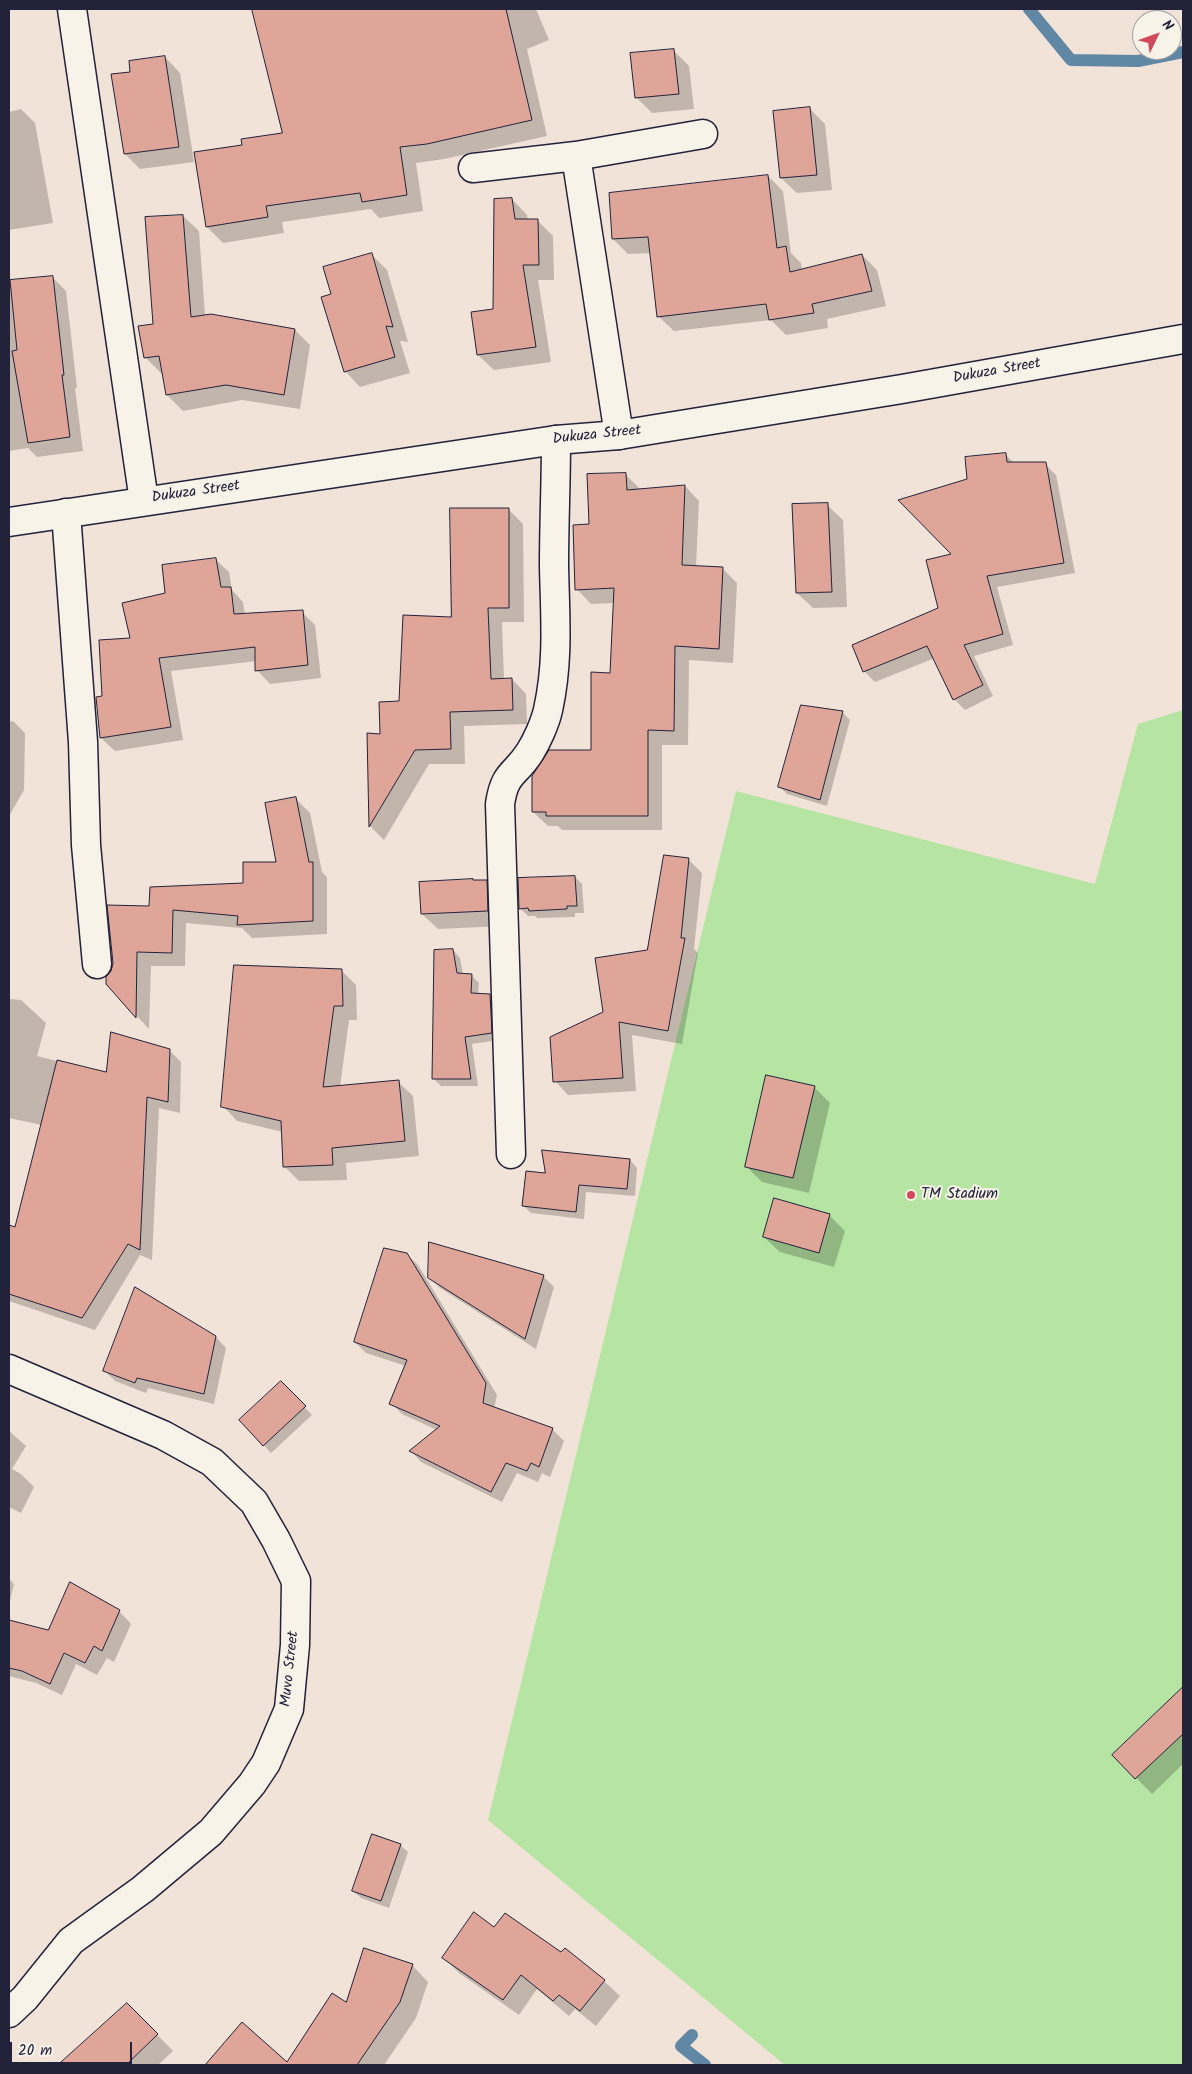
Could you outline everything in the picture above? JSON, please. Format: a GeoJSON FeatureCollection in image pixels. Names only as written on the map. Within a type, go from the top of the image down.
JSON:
{"type":"FeatureCollection","features":[{"type":"Feature","properties":{"kind":"street"},"geometry":{"type":"LineString","coordinates":[[72,9],[144,501]]}},
{"type":"Feature","properties":{"kind":"street"},"geometry":{"type":"LineString","coordinates":[[473,168],[576,156],[704,134]]}},
{"type":"Feature","properties":{"kind":"street"},"geometry":{"type":"LineString","coordinates":[[576,156],[620,434]]}},
{"type":"Feature","properties":{"kind":"street","name":"Dukuza Street"},"geometry":{"type":"LineString","coordinates":[[9,522],[556,440],[620,434],[902,389],[1183,339]]}},
{"type":"Feature","properties":{"kind":"street"},"geometry":{"type":"LineString","coordinates":[[511,1154],[500,804],[502,788],[506,778],[530,753],[547,714],[553,685],[557,648],[554,564],[556,440]]}},
{"type":"Feature","properties":{"kind":"street"},"geometry":{"type":"LineString","coordinates":[[66,513],[83,742],[86,845],[97,964]]}},
{"type":"Feature","properties":{"kind":"street","name":"Muvo Street"},"geometry":{"type":"LineString","coordinates":[[9,1369],[164,1434],[212,1462],[254,1502],[276,1540],[296,1581],[295,1645],[289,1709],[266,1764],[252,1784],[211,1832],[143,1889],[71,1941],[25,1998],[9,2013]]}},
{"type":"Feature","properties":{"kind":"green space","name":"TM Stadium"},"geometry":{"type":"Polygon","coordinates":[[[1183,710],[1183,2065],[785,2065],[488,1820],[736,791],[1095,884],[1138,724],[1183,710]]]}},
{"type":"Feature","properties":{"kind":"building"},"geometry":{"type":"Polygon","coordinates":[[[252,9],[506,9],[532,120],[427,144],[400,147],[407,195],[362,202],[360,193],[266,206],[268,217],[206,227],[194,152],[242,145],[241,139],[282,133],[252,9]]]}},
{"type":"Feature","properties":{"kind":"building"},"geometry":{"type":"Polygon","coordinates":[[[674,49],[679,94],[635,98],[630,53],[674,49]]]}},
{"type":"Feature","properties":{"kind":"building"},"geometry":{"type":"Polygon","coordinates":[[[165,56],[179,147],[124,154],[111,74],[130,72],[129,61],[165,56]]]}},
{"type":"Feature","properties":{"kind":"building"},"geometry":{"type":"Polygon","coordinates":[[[810,107],[817,175],[780,178],[773,111],[810,107]]]}},
{"type":"Feature","properties":{"kind":"building"},"geometry":{"type":"Polygon","coordinates":[[[768,175],[777,248],[786,246],[790,272],[862,254],[872,291],[812,304],[814,313],[769,320],[766,304],[657,317],[648,237],[612,239],[609,193],[768,175]]]}},
{"type":"Feature","properties":{"kind":"building"},"geometry":{"type":"Polygon","coordinates":[[[512,198],[515,219],[538,219],[539,265],[523,265],[536,347],[477,355],[471,312],[493,309],[494,199],[512,198]]]}},
{"type":"Feature","properties":{"kind":"building"},"geometry":{"type":"Polygon","coordinates":[[[183,215],[191,317],[211,314],[295,329],[284,395],[226,385],[166,395],[159,356],[144,358],[138,326],[153,324],[145,217],[183,215]]]}},
{"type":"Feature","properties":{"kind":"building"},"geometry":{"type":"Polygon","coordinates":[[[372,253],[393,327],[386,326],[395,357],[344,372],[321,297],[331,294],[323,267],[372,253]]]}},
{"type":"Feature","properties":{"kind":"building"},"geometry":{"type":"Polygon","coordinates":[[[53,276],[70,437],[28,443],[12,351],[17,350],[10,280],[53,276]]]}},
{"type":"Feature","properties":{"kind":"building"},"geometry":{"type":"Polygon","coordinates":[[[1006,453],[1007,462],[1046,462],[1064,563],[987,576],[1003,634],[964,645],[983,685],[953,700],[927,646],[863,672],[852,645],[938,608],[926,560],[951,554],[898,500],[967,479],[965,457],[1006,453]]]}},
{"type":"Feature","properties":{"kind":"building"},"geometry":{"type":"Polygon","coordinates":[[[626,473],[627,490],[685,485],[682,565],[723,567],[719,649],[675,646],[674,731],[648,730],[648,816],[546,816],[546,812],[532,812],[532,776],[549,750],[591,750],[591,672],[610,673],[614,588],[575,590],[573,525],[589,524],[587,474],[626,473]]]}},
{"type":"Feature","properties":{"kind":"building"},"geometry":{"type":"Polygon","coordinates":[[[828,503],[832,592],[796,593],[792,504],[828,503]]]}},
{"type":"Feature","properties":{"kind":"building"},"geometry":{"type":"Polygon","coordinates":[[[450,508],[509,508],[509,608],[488,608],[491,679],[512,678],[513,710],[450,712],[451,749],[415,750],[369,827],[367,733],[380,734],[379,702],[399,701],[403,615],[451,617],[450,508]]]}},
{"type":"Feature","properties":{"kind":"building"},"geometry":{"type":"Polygon","coordinates":[[[216,558],[221,587],[231,587],[234,614],[303,610],[308,665],[255,671],[255,647],[159,658],[171,727],[100,738],[96,697],[102,696],[99,640],[130,638],[122,603],[165,593],[162,565],[216,558]]]}},
{"type":"Feature","properties":{"kind":"building"},"geometry":{"type":"Polygon","coordinates":[[[801,705],[843,711],[820,800],[778,787],[801,705]]]}},
{"type":"Feature","properties":{"kind":"building"},"geometry":{"type":"Polygon","coordinates":[[[296,797],[309,862],[313,862],[313,921],[237,925],[238,916],[173,910],[172,953],[137,952],[136,1018],[106,984],[106,977],[111,971],[113,963],[107,905],[149,906],[150,887],[243,883],[243,862],[276,862],[265,803],[296,797]]]}},
{"type":"Feature","properties":{"kind":"building"},"geometry":{"type":"Polygon","coordinates":[[[664,855],[689,858],[681,938],[685,938],[668,1031],[619,1022],[623,1078],[553,1082],[550,1037],[603,1012],[595,958],[647,950],[664,855]]]}},
{"type":"Feature","properties":{"kind":"building"},"geometry":{"type":"Polygon","coordinates":[[[575,876],[577,906],[567,906],[567,909],[529,911],[528,908],[519,909],[518,878],[575,876]]]}},
{"type":"Feature","properties":{"kind":"building"},"geometry":{"type":"Polygon","coordinates":[[[487,880],[488,911],[421,914],[419,882],[487,880]]]}},
{"type":"Feature","properties":{"kind":"building"},"geometry":{"type":"Polygon","coordinates":[[[453,949],[457,973],[472,974],[471,993],[490,994],[492,1033],[465,1037],[471,1079],[432,1079],[434,950],[453,949]]]}},
{"type":"Feature","properties":{"kind":"building"},"geometry":{"type":"Polygon","coordinates":[[[234,965],[342,969],[343,1006],[334,1006],[323,1087],[399,1080],[405,1141],[332,1148],[333,1165],[283,1167],[281,1121],[221,1107],[234,965]]]}},
{"type":"Feature","properties":{"kind":"building"},"geometry":{"type":"Polygon","coordinates":[[[111,1032],[170,1049],[168,1102],[147,1097],[140,1250],[128,1244],[82,1318],[9,1294],[9,1225],[15,1227],[57,1060],[106,1072],[111,1032]]]}},
{"type":"Feature","properties":{"kind":"building"},"geometry":{"type":"Polygon","coordinates":[[[766,1075],[815,1086],[793,1178],[745,1167],[766,1075]]]}},
{"type":"Feature","properties":{"kind":"building"},"geometry":{"type":"Polygon","coordinates":[[[542,1150],[630,1159],[627,1189],[579,1185],[576,1212],[522,1206],[526,1171],[545,1173],[542,1150]]]}},
{"type":"Feature","properties":{"kind":"building"},"geometry":{"type":"Polygon","coordinates":[[[774,1198],[830,1214],[819,1253],[763,1237],[774,1198]]]}},
{"type":"Feature","properties":{"kind":"building"},"geometry":{"type":"Polygon","coordinates":[[[429,1242],[544,1275],[525,1339],[428,1278],[429,1242]]]}},
{"type":"Feature","properties":{"kind":"building"},"geometry":{"type":"Polygon","coordinates":[[[384,1248],[407,1253],[486,1383],[483,1403],[553,1428],[539,1467],[531,1463],[527,1471],[506,1463],[491,1492],[409,1451],[440,1426],[389,1404],[407,1360],[354,1342],[384,1248]]]}},
{"type":"Feature","properties":{"kind":"building"},"geometry":{"type":"Polygon","coordinates":[[[135,1287],[216,1336],[204,1394],[137,1378],[135,1383],[103,1371],[135,1287]]]}},
{"type":"Feature","properties":{"kind":"building"},"geometry":{"type":"Polygon","coordinates":[[[281,1381],[306,1406],[263,1446],[239,1420],[281,1381]]]}},
{"type":"Feature","properties":{"kind":"building"},"geometry":{"type":"Polygon","coordinates":[[[70,1582],[120,1610],[102,1651],[94,1646],[85,1663],[64,1653],[50,1684],[22,1671],[9,1668],[9,1620],[48,1630],[70,1582]]]}},
{"type":"Feature","properties":{"kind":"building"},"geometry":{"type":"Polygon","coordinates":[[[1183,1687],[1183,1734],[1135,1779],[1112,1755],[1183,1687]]]}},
{"type":"Feature","properties":{"kind":"building"},"geometry":{"type":"Polygon","coordinates":[[[372,1834],[401,1844],[381,1901],[352,1891],[372,1834]]]}},
{"type":"Feature","properties":{"kind":"building"},"geometry":{"type":"Polygon","coordinates":[[[474,1912],[494,1927],[505,1913],[561,1952],[565,1948],[605,1980],[580,2011],[559,1995],[553,2001],[521,1975],[503,2000],[442,1958],[474,1912]]]}},
{"type":"Feature","properties":{"kind":"building"},"geometry":{"type":"Polygon","coordinates":[[[364,1948],[413,1964],[400,2002],[357,2065],[205,2065],[242,2022],[287,2062],[332,1993],[346,2002],[364,1948]]]}},
{"type":"Feature","properties":{"kind":"building"},"geometry":{"type":"Polygon","coordinates":[[[127,2003],[158,2034],[126,2065],[58,2065],[127,2003]]]}},
{"type":"Feature","properties":{"kind":"waterway"},"geometry":{"type":"LineString","coordinates":[[1029,9],[1071,60],[1138,61],[1183,52]]}},
{"type":"Feature","properties":{"kind":"waterway"},"geometry":{"type":"LineString","coordinates":[[692,2035],[681,2046],[705,2065]]}},
{"type":"Feature","properties":{"kind":"place","name":"TM Stadium"},"geometry":{"type":"Point","coordinates":[911,1195]}}]}
